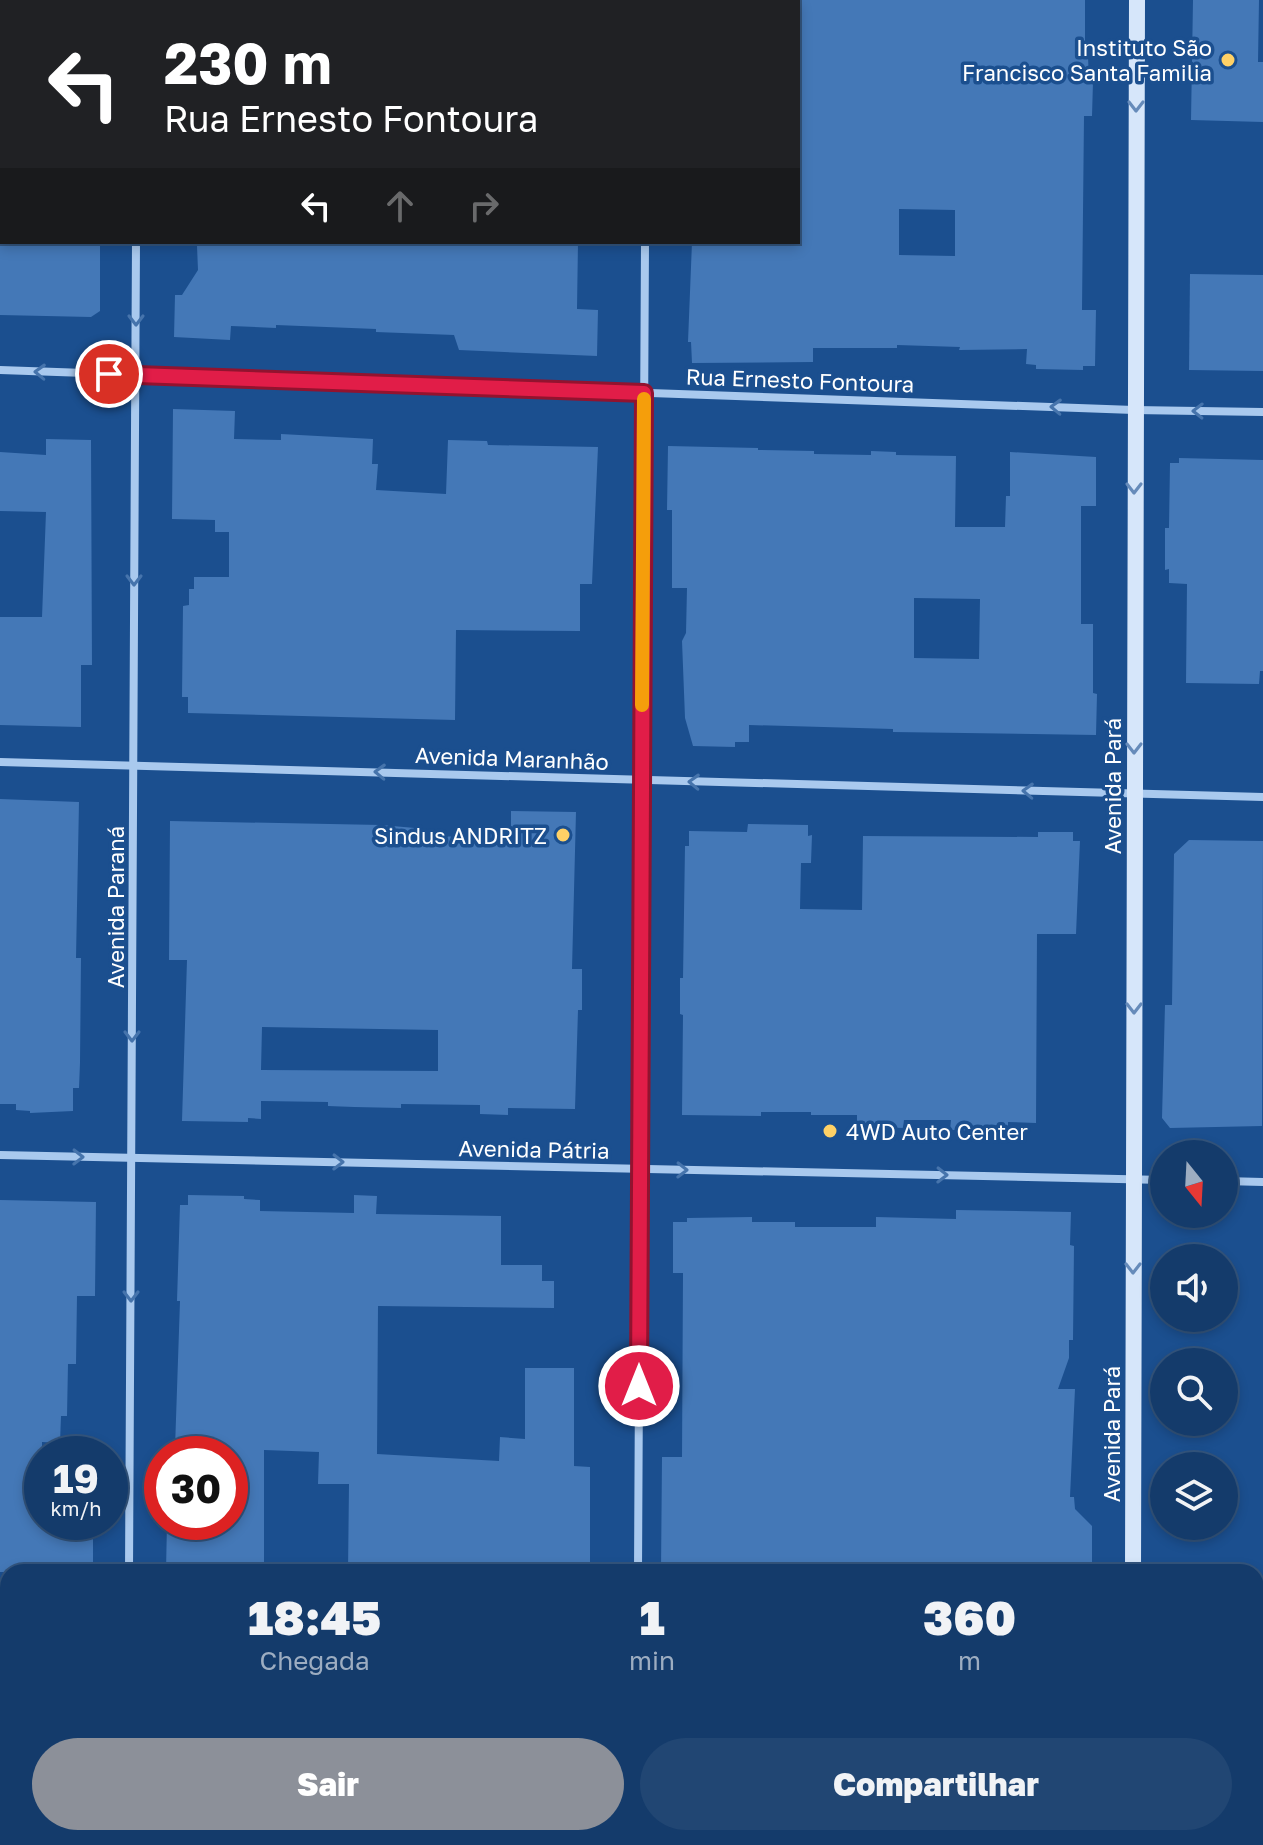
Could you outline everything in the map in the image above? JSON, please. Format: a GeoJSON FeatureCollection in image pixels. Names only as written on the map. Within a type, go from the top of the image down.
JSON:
{"type":"FeatureCollection","features":[{"type":"Feature","properties":{"kind":"street","name":"Avenida Pará"},"geometry":{"type":"LineString","coordinates":[[1133,1564],[1137,0]]}},
{"type":"Feature","properties":{"kind":"street","name":"Avenida Paraná"},"geometry":{"type":"LineString","coordinates":[[129,1564],[136,244]]}},
{"type":"Feature","properties":{"kind":"street"},"geometry":{"type":"LineString","coordinates":[[638,1564],[645,244]]}},
{"type":"Feature","properties":{"kind":"street","name":"Rua Ernesto Fontoura"},"geometry":{"type":"LineString","coordinates":[[0,370],[1263,412]]}},
{"type":"Feature","properties":{"kind":"street","name":"Avenida Maranhão"},"geometry":{"type":"LineString","coordinates":[[0,762],[1263,797]]}},
{"type":"Feature","properties":{"kind":"street","name":"Avenida Pátria"},"geometry":{"type":"LineString","coordinates":[[0,1155],[1150,1180]]}},
{"type":"Feature","properties":{"kind":"street"},"geometry":{"type":"LineString","coordinates":[[1238,1181],[1263,1182]]}},
{"type":"Feature","properties":{"kind":"building"},"geometry":{"type":"Polygon","coordinates":[[[800,0],[1085,0],[1085,56],[1088,56],[1089,82],[1093,82],[1092,116],[1084,116],[1082,310],[1096,310],[1095,366],[1083,366],[1083,370],[1036,369],[1036,365],[1026,364],[1027,349],[959,350],[960,347],[897,345],[897,348],[813,348],[813,362],[692,363],[691,342],[688,342],[692,244],[800,244],[800,0]],[[899,209],[899,255],[955,256],[955,210],[899,209]]]}},
{"type":"Feature","properties":{"kind":"building","name":"Instituto São Francisco Santa Familia"},"geometry":{"type":"Polygon","coordinates":[[[1193,0],[1259,0],[1258,62],[1263,62],[1263,122],[1191,120],[1193,0]]]}},
{"type":"Feature","properties":{"kind":"building"},"geometry":{"type":"Polygon","coordinates":[[[0,244],[100,244],[100,311],[91,317],[0,315],[0,244]]]}},
{"type":"Feature","properties":{"kind":"building"},"geometry":{"type":"Polygon","coordinates":[[[578,244],[577,309],[598,310],[597,356],[459,350],[454,335],[376,332],[376,329],[231,326],[230,340],[174,337],[175,295],[182,295],[198,270],[197,246],[578,244]]]}},
{"type":"Feature","properties":{"kind":"building"},"geometry":{"type":"Polygon","coordinates":[[[1190,274],[1263,275],[1263,371],[1189,370],[1190,274]]]}},
{"type":"Feature","properties":{"kind":"building"},"geometry":{"type":"Polygon","coordinates":[[[173,409],[235,411],[234,439],[281,440],[281,434],[373,439],[372,464],[378,464],[376,490],[446,494],[448,440],[487,441],[488,445],[598,447],[592,584],[580,584],[580,631],[456,630],[455,720],[188,713],[188,697],[182,697],[183,606],[189,605],[189,589],[194,589],[194,577],[229,577],[229,532],[215,532],[215,520],[172,519],[173,409]]]}},
{"type":"Feature","properties":{"kind":"building"},"geometry":{"type":"Polygon","coordinates":[[[46,439],[91,440],[92,665],[81,665],[81,727],[0,725],[0,617],[42,617],[46,512],[0,511],[0,452],[46,455],[46,439]]]}},
{"type":"Feature","properties":{"kind":"building"},"geometry":{"type":"Polygon","coordinates":[[[668,446],[814,451],[814,454],[871,455],[871,451],[896,452],[896,455],[956,456],[955,527],[1005,527],[1006,496],[1010,496],[1010,452],[1096,457],[1096,506],[1081,506],[1081,624],[1093,624],[1096,735],[893,732],[893,729],[749,725],[749,742],[735,742],[735,747],[693,746],[685,718],[682,641],[686,633],[687,588],[672,588],[672,510],[667,510],[668,446]],[[914,598],[914,658],[979,659],[980,599],[914,598]]]}},
{"type":"Feature","properties":{"kind":"building"},"geometry":{"type":"Polygon","coordinates":[[[1179,458],[1263,460],[1263,671],[1260,671],[1259,684],[1186,683],[1187,584],[1169,583],[1169,569],[1165,570],[1170,463],[1179,463],[1179,458]]]}},
{"type":"Feature","properties":{"kind":"building"},"geometry":{"type":"Polygon","coordinates":[[[0,799],[79,802],[76,958],[81,958],[80,1063],[79,1088],[73,1088],[73,1111],[30,1113],[16,1110],[16,1104],[0,1104],[0,799]]]}},
{"type":"Feature","properties":{"kind":"building"},"geometry":{"type":"Polygon","coordinates":[[[511,811],[576,812],[572,969],[582,969],[582,1010],[578,1010],[575,1109],[508,1108],[508,1115],[480,1114],[480,1105],[401,1104],[401,1108],[261,1101],[261,1119],[248,1118],[248,1122],[182,1121],[187,960],[169,960],[170,821],[381,825],[415,828],[415,836],[480,837],[480,829],[511,830],[511,811]],[[262,1027],[261,1070],[438,1071],[438,1030],[262,1027]]]}},
{"type":"Feature","properties":{"kind":"building"},"geometry":{"type":"Polygon","coordinates":[[[748,824],[808,825],[808,836],[812,835],[811,863],[801,863],[800,909],[862,910],[863,836],[1038,837],[1038,832],[1073,832],[1073,841],[1080,841],[1076,934],[1037,934],[1036,1123],[1008,1122],[1008,1131],[950,1130],[951,1120],[904,1120],[903,1128],[857,1126],[857,1115],[811,1115],[811,1112],[761,1112],[761,1116],[682,1115],[683,1015],[680,1014],[680,978],[683,978],[685,846],[689,846],[689,831],[747,832],[748,824]]]}},
{"type":"Feature","properties":{"kind":"building"},"geometry":{"type":"Polygon","coordinates":[[[1189,840],[1263,841],[1262,1126],[1170,1128],[1162,1118],[1165,1005],[1172,1005],[1174,854],[1189,840]]]}},
{"type":"Feature","properties":{"kind":"building"},"geometry":{"type":"Polygon","coordinates":[[[188,1195],[244,1196],[244,1199],[260,1200],[260,1211],[354,1213],[354,1195],[377,1196],[376,1214],[501,1216],[501,1265],[542,1265],[542,1281],[554,1281],[554,1308],[378,1306],[377,1454],[499,1461],[500,1437],[525,1439],[525,1368],[574,1368],[574,1466],[590,1467],[590,1564],[348,1564],[349,1484],[318,1484],[319,1452],[264,1450],[264,1564],[166,1564],[167,1540],[248,1540],[248,1436],[175,1436],[180,1205],[188,1205],[188,1195]]]}},
{"type":"Feature","properties":{"kind":"building"},"geometry":{"type":"Polygon","coordinates":[[[0,1200],[96,1202],[95,1296],[77,1296],[76,1364],[68,1364],[67,1416],[61,1416],[60,1436],[24,1436],[24,1540],[93,1540],[93,1564],[0,1564],[0,1200]]]}},
{"type":"Feature","properties":{"kind":"building"},"geometry":{"type":"Polygon","coordinates":[[[956,1210],[1071,1212],[1070,1245],[1074,1246],[1073,1340],[1069,1340],[1069,1358],[1058,1389],[1075,1389],[1070,1497],[1074,1497],[1075,1509],[1092,1526],[1092,1564],[661,1564],[662,1457],[682,1457],[683,1273],[673,1273],[673,1222],[687,1222],[687,1218],[752,1217],[752,1222],[795,1222],[795,1227],[876,1227],[876,1217],[956,1219],[956,1210]]]}},
{"type":"Feature","properties":{"kind":"slow traffic"},"geometry":{"type":"LineString","coordinates":[[642,705],[644,399]]}},
{"type":"Feature","properties":{"kind":"place","name":"Instituto São Francisco Santa Familia"},"geometry":{"type":"Point","coordinates":[1228,60]}},
{"type":"Feature","properties":{"kind":"place","name":"Sindus ANDRITZ"},"geometry":{"type":"Point","coordinates":[563,835]}},
{"type":"Feature","properties":{"kind":"place","name":"4WD Auto Center"},"geometry":{"type":"Point","coordinates":[830,1131]}},
{"type":"Feature","properties":{"kind":"route"},"geometry":{"type":"LineString","coordinates":[[109,374],[644,393],[639,1386]]}}]}
